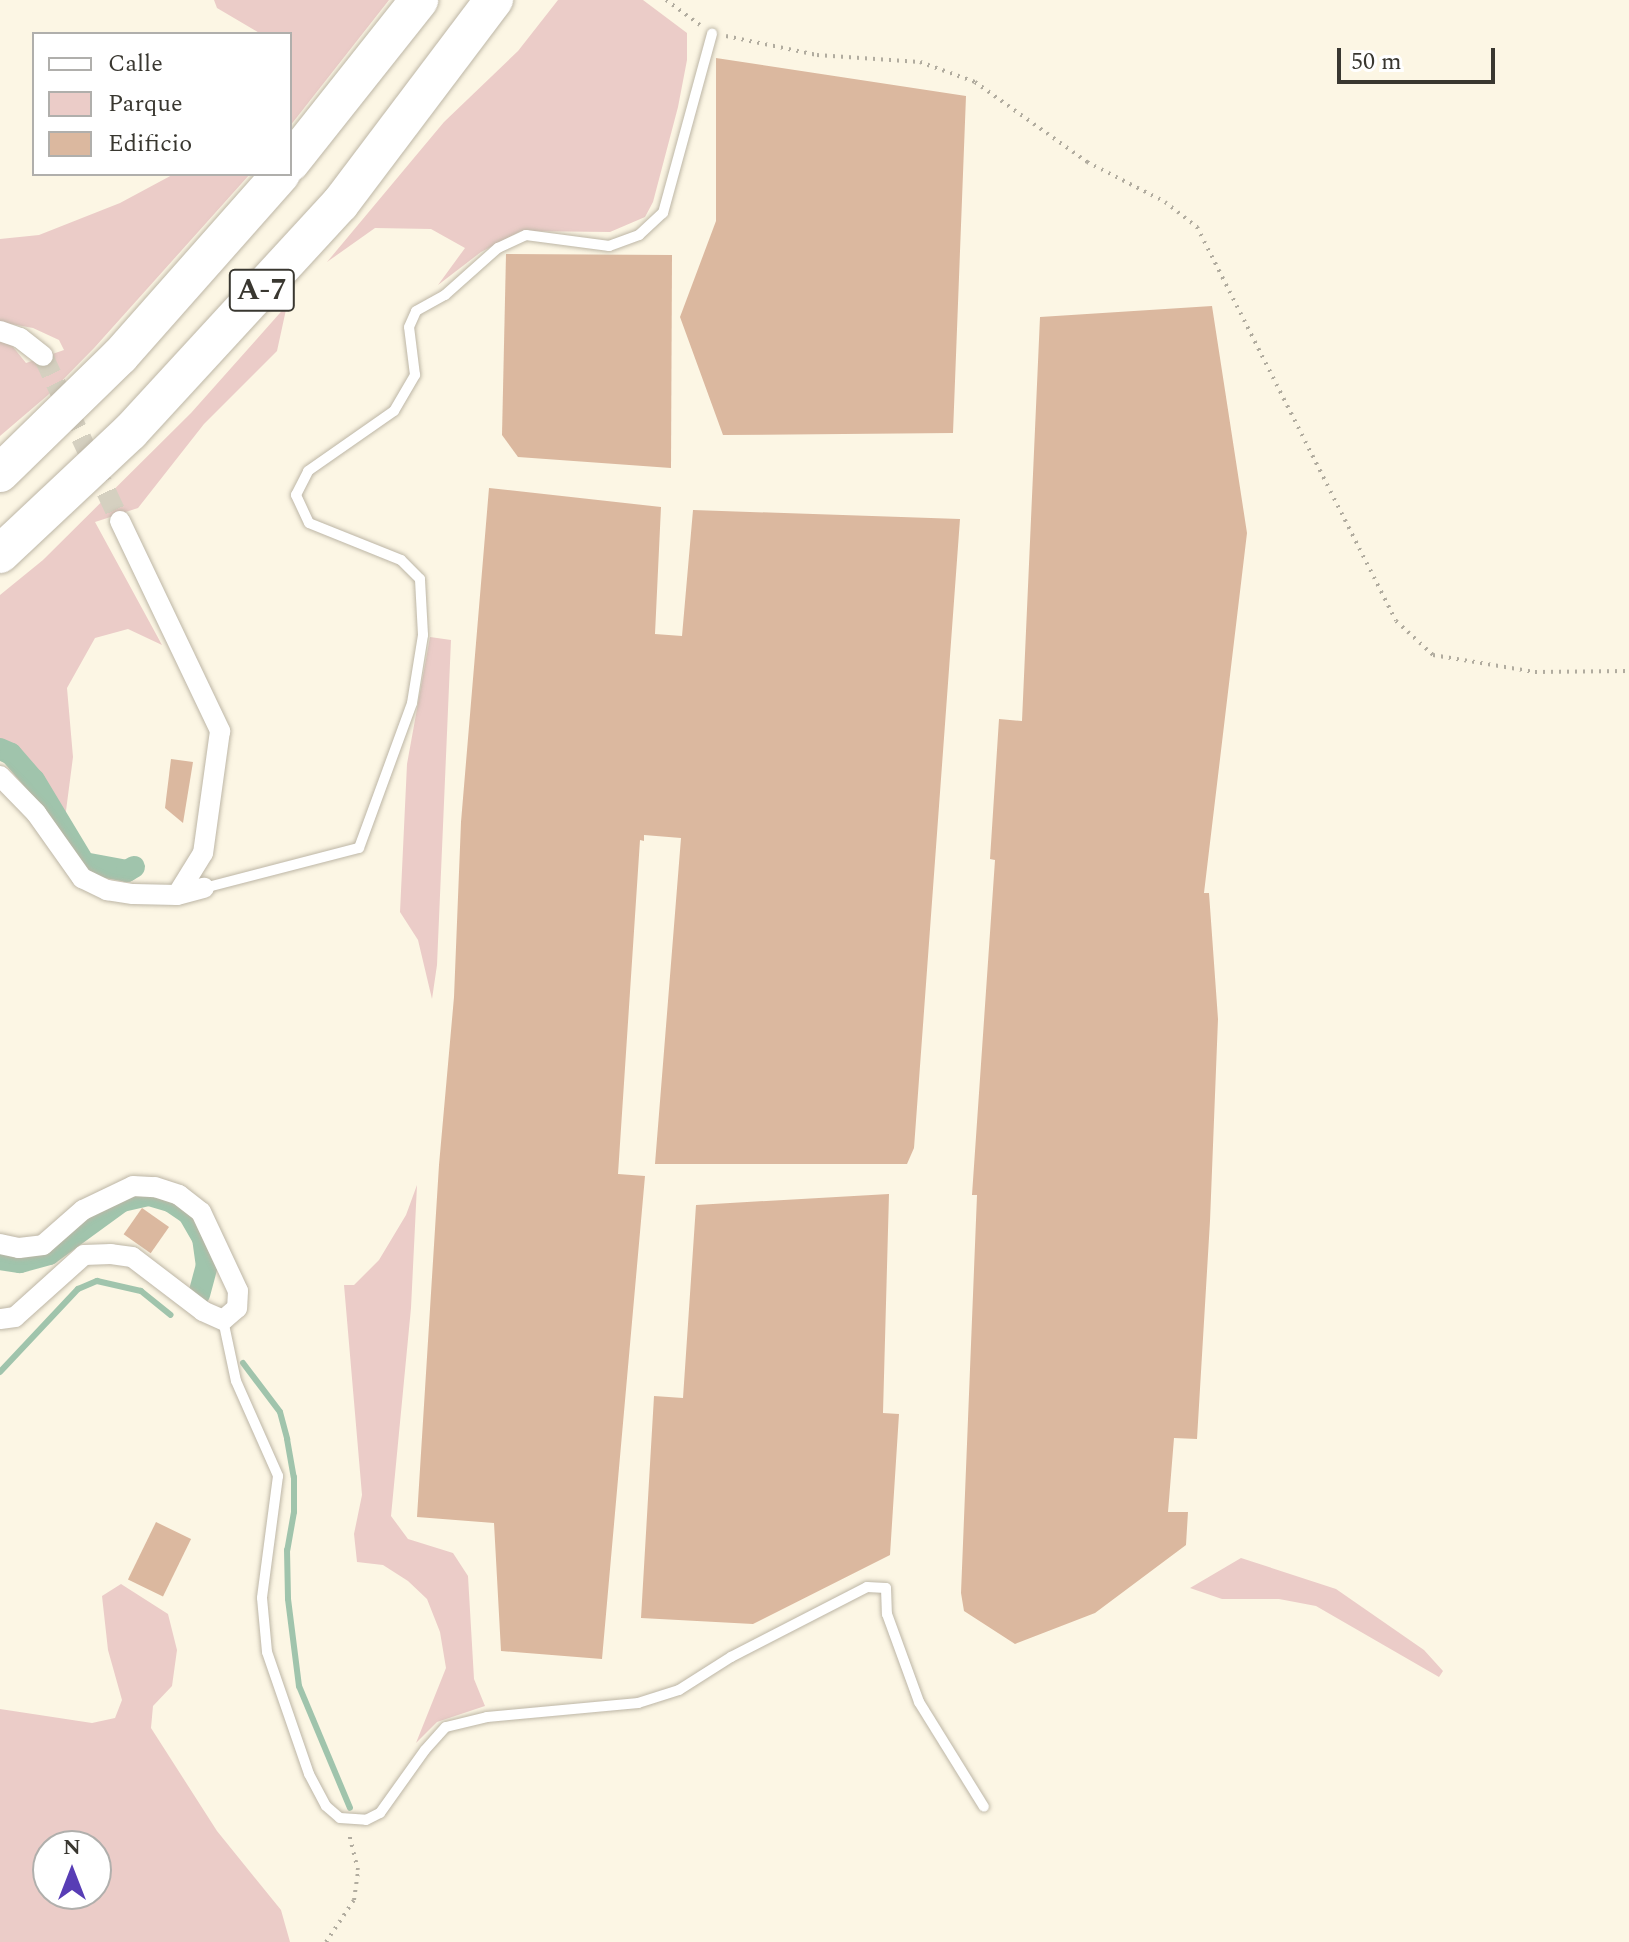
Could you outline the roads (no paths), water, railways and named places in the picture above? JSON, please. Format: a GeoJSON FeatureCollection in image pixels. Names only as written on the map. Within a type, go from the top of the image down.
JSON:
{"type":"FeatureCollection","features":[{"type":"Feature","properties":{"kind":"highway"},"geometry":{"type":"LineString","coordinates":[[292,160],[419,0]]}},
{"type":"Feature","properties":{"kind":"highway","name":"A-7"},"geometry":{"type":"LineString","coordinates":[[0,554],[130,432],[320,226],[494,0]]}},
{"type":"Feature","properties":{"kind":"highway","name":"A-7"},"geometry":{"type":"LineString","coordinates":[[0,473],[120,356],[279,176]]}},
{"type":"Feature","properties":{"kind":"street"},"geometry":{"type":"LineString","coordinates":[[0,331],[20,338],[43,356]]}},
{"type":"Feature","properties":{"kind":"street"},"geometry":{"type":"LineString","coordinates":[[120,521],[220,731],[203,853],[177,895]]}},
{"type":"Feature","properties":{"kind":"street"},"geometry":{"type":"LineString","coordinates":[[0,776],[36,813],[82,878],[107,890],[177,895],[204,888]]}},
{"type":"Feature","properties":{"kind":"street"},"geometry":{"type":"LineString","coordinates":[[0,1244],[19,1248],[43,1245],[83,1210],[133,1186],[167,1191],[179,1195],[201,1212],[228,1263],[237,1299],[237,1308],[223,1320],[203,1311],[132,1257],[84,1255],[15,1317],[0,1319]]}},
{"type":"Feature","properties":{"kind":"lane"},"geometry":{"type":"LineString","coordinates":[[204,888],[359,848],[412,703],[423,635],[420,579],[401,560],[309,523],[296,495],[308,471],[394,411],[415,375],[409,327],[416,311],[445,295],[498,248],[526,235],[609,246],[639,235],[663,213],[712,34]]}},
{"type":"Feature","properties":{"kind":"lane"},"geometry":{"type":"LineString","coordinates":[[223,1320],[236,1381],[278,1476],[262,1598],[267,1652],[309,1774],[326,1806],[340,1818],[366,1820],[380,1813],[446,1727],[487,1717],[638,1703],[665,1694],[867,1587],[886,1588],[887,1614],[919,1702],[984,1807]]}},
{"type":"Feature","properties":{"kind":"waterway"},"geometry":{"type":"LineString","coordinates":[[0,749],[11,754],[34,780],[84,863],[127,871],[134,867]]}},
{"type":"Feature","properties":{"kind":"waterway"},"geometry":{"type":"LineString","coordinates":[[0,1259],[20,1262],[49,1254],[122,1201],[149,1195],[170,1201],[189,1214],[203,1238],[207,1265],[199,1294]]}},
{"type":"Feature","properties":{"kind":"waterway"},"geometry":{"type":"LineString","coordinates":[[0,1372],[78,1289],[97,1281],[141,1291],[171,1315]]}},
{"type":"Feature","properties":{"kind":"waterway"},"geometry":{"type":"LineString","coordinates":[[243,1363],[280,1412],[287,1439],[294,1477],[294,1512],[287,1550],[288,1599],[299,1686],[350,1808]]}},
{"type":"Feature","properties":{"kind":"tunnel"},"geometry":{"type":"LineString","coordinates":[[43,356],[120,521]]}}]}
